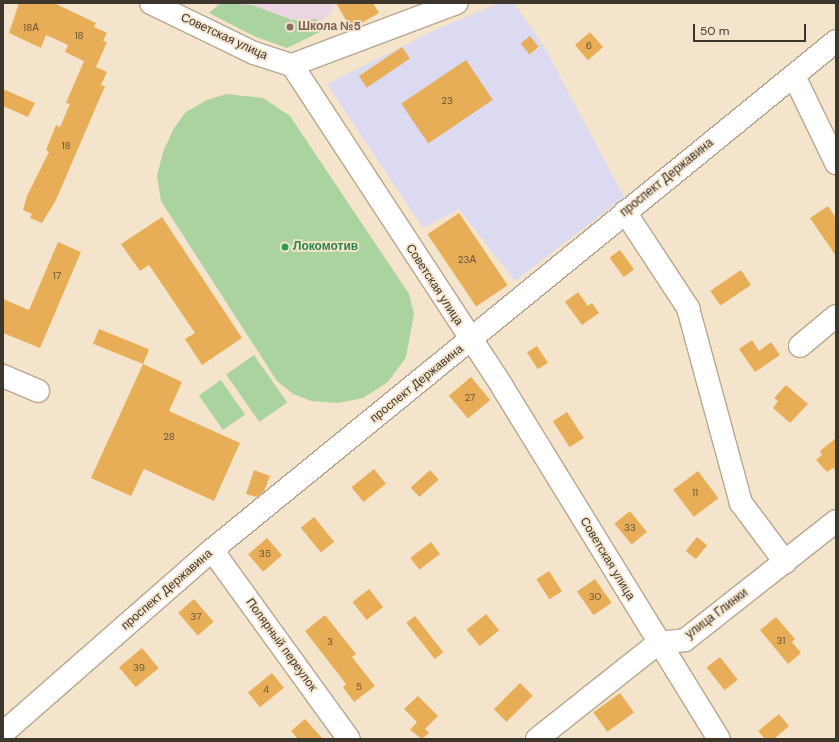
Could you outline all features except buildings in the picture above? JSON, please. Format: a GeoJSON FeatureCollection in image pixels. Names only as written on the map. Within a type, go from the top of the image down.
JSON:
{"type":"FeatureCollection","features":[{"type":"Feature","properties":{"kind":"street","name":"Советская улица"},"geometry":{"type":"LineString","coordinates":[[151,3],[254,53],[292,65],[470,342],[503,388],[658,643],[719,739]]}},
{"type":"Feature","properties":{"kind":"street"},"geometry":{"type":"LineString","coordinates":[[292,65],[458,3]]}},
{"type":"Feature","properties":{"kind":"street","name":"проспект Державина"},"geometry":{"type":"LineString","coordinates":[[3,733],[212,550],[470,342],[625,212],[836,41]]}},
{"type":"Feature","properties":{"kind":"street"},"geometry":{"type":"LineString","coordinates":[[794,76],[836,163]]}},
{"type":"Feature","properties":{"kind":"street"},"geometry":{"type":"LineString","coordinates":[[625,212],[688,308],[741,503],[785,562]]}},
{"type":"Feature","properties":{"kind":"street"},"geometry":{"type":"LineString","coordinates":[[800,346],[836,316]]}},
{"type":"Feature","properties":{"kind":"street"},"geometry":{"type":"LineString","coordinates":[[3,376],[38,391]]}},
{"type":"Feature","properties":{"kind":"street","name":"улица Глинки"},"geometry":{"type":"LineString","coordinates":[[658,643],[685,640],[836,521]]}},
{"type":"Feature","properties":{"kind":"street","name":"Полярный переулок"},"geometry":{"type":"LineString","coordinates":[[212,550],[349,739]]}},
{"type":"Feature","properties":{"kind":"street"},"geometry":{"type":"LineString","coordinates":[[537,739],[658,643]]}},
{"type":"Feature","properties":{"kind":"shaded area","name":"Школа №5"},"geometry":{"type":"Polygon","coordinates":[[[210,3],[334,3],[332,12],[298,42],[210,3]]]}},
{"type":"Feature","properties":{"kind":"shaded area"},"geometry":{"type":"Polygon","coordinates":[[[499,3],[514,3],[545,48],[624,197],[515,281],[459,209],[423,228],[327,84],[433,31],[499,3]]]}},
{"type":"Feature","properties":{"kind":"green space"},"geometry":{"type":"Polygon","coordinates":[[[221,3],[252,5],[292,20],[316,19],[326,29],[287,48],[256,37],[209,13],[221,3]]]}},
{"type":"Feature","properties":{"kind":"green space","name":"Локомотив"},"geometry":{"type":"Polygon","coordinates":[[[226,94],[263,98],[290,116],[409,294],[414,314],[406,357],[388,382],[363,398],[338,403],[311,401],[293,394],[277,381],[161,201],[157,176],[163,152],[174,128],[186,112],[207,100],[226,94]]]}},
{"type":"Feature","properties":{"kind":"green space"},"geometry":{"type":"Polygon","coordinates":[[[254,355],[287,403],[259,422],[226,375],[254,355]]]}},
{"type":"Feature","properties":{"kind":"green space"},"geometry":{"type":"Polygon","coordinates":[[[221,380],[245,414],[223,430],[199,395],[221,380]]]}},
{"type":"Feature","properties":{"kind":"place","name":"Школа №5"},"geometry":{"type":"Point","coordinates":[290,27]}},
{"type":"Feature","properties":{"kind":"place","name":"Локомотив"},"geometry":{"type":"Point","coordinates":[285,247]}}]}
